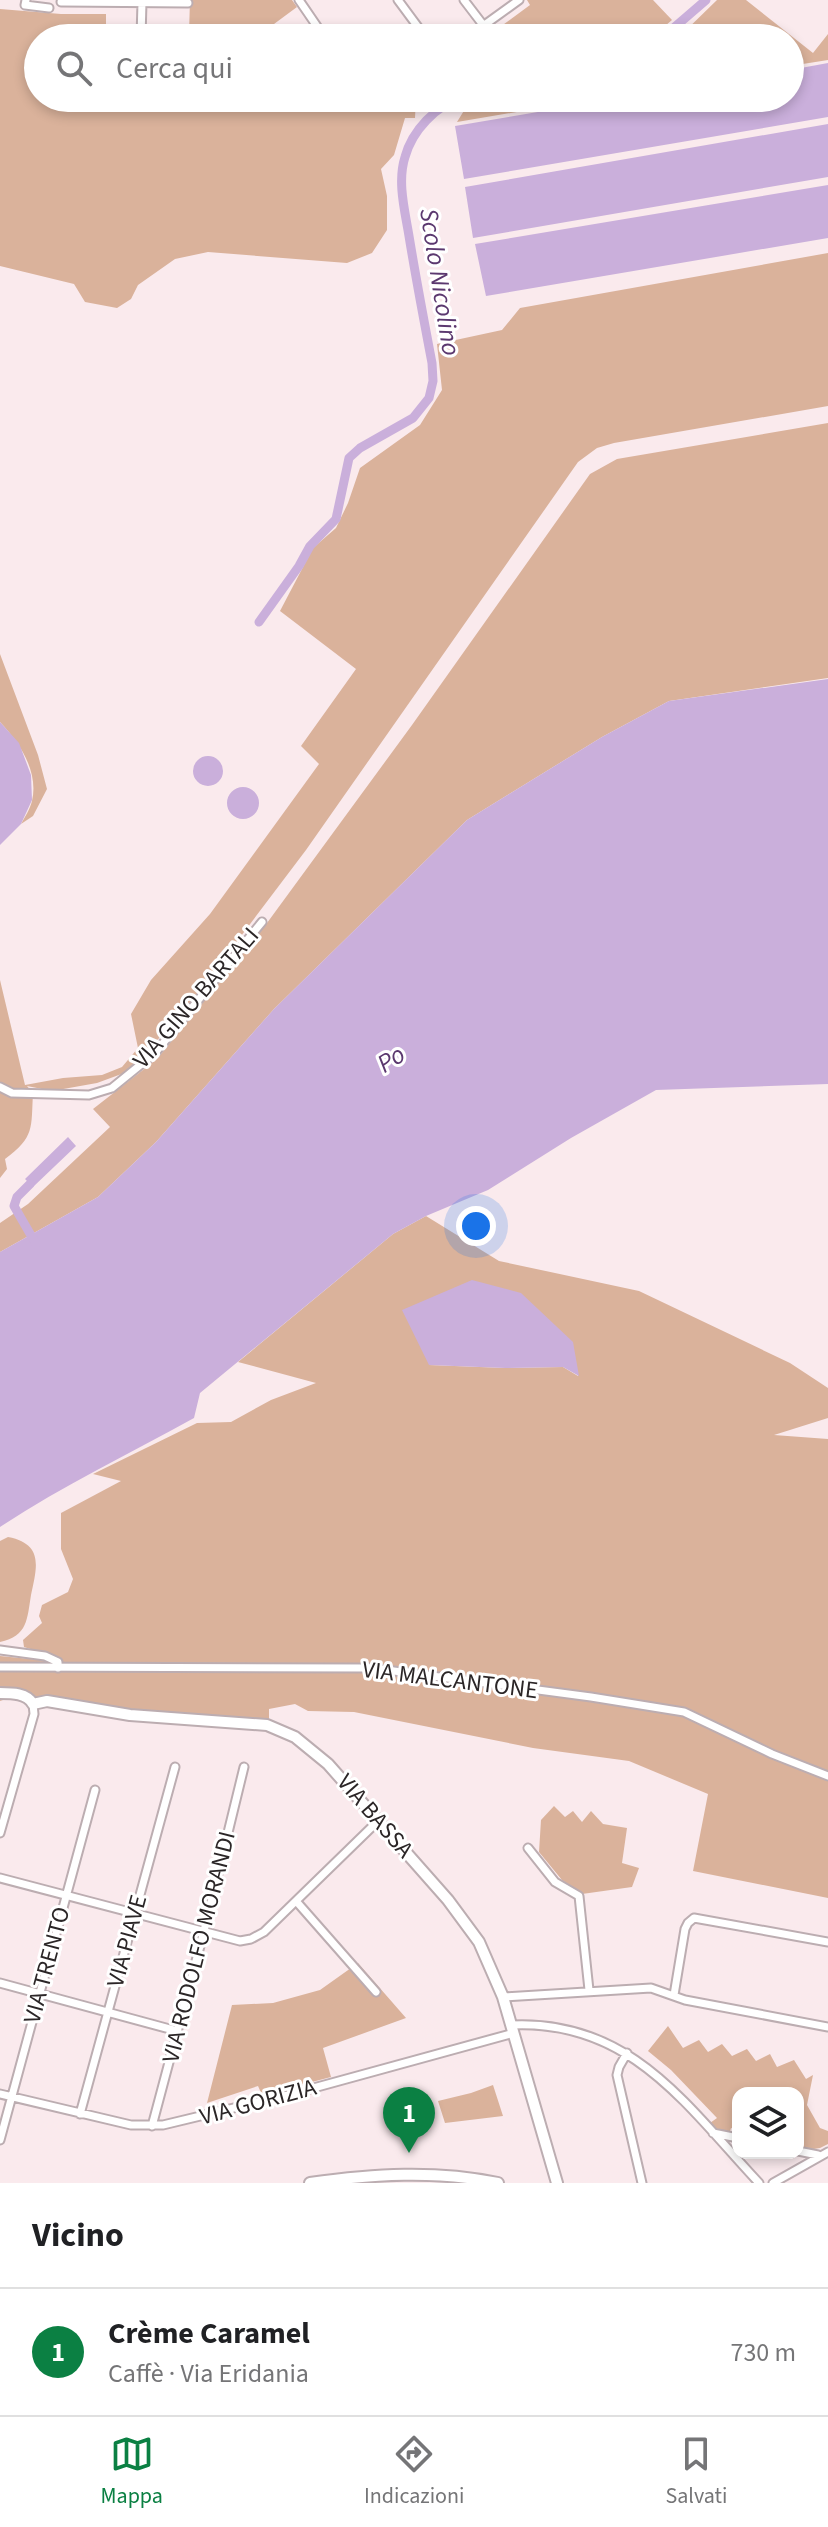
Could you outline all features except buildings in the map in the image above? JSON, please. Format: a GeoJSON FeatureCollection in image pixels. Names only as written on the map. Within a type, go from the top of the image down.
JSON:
{"type":"FeatureCollection","features":[{"type":"Feature","properties":{"kind":"street"},"geometry":{"type":"LineString","coordinates":[[26,0],[25,5],[49,8]]}},
{"type":"Feature","properties":{"kind":"street"},"geometry":{"type":"LineString","coordinates":[[299,0],[315,24]]}},
{"type":"Feature","properties":{"kind":"street"},"geometry":{"type":"LineString","coordinates":[[398,0],[416,24]]}},
{"type":"Feature","properties":{"kind":"street"},"geometry":{"type":"LineString","coordinates":[[464,0],[482,24]]}},
{"type":"Feature","properties":{"kind":"street"},"geometry":{"type":"LineString","coordinates":[[486,24],[519,0]]}},
{"type":"Feature","properties":{"kind":"street"},"geometry":{"type":"LineString","coordinates":[[61,2],[188,3]]}},
{"type":"Feature","properties":{"kind":"street"},"geometry":{"type":"LineString","coordinates":[[141,24],[142,2]]}},
{"type":"Feature","properties":{"kind":"street","name":"VIA GINO BARTALI"},"geometry":{"type":"LineString","coordinates":[[0,1087],[12,1093],[89,1095],[112,1088],[155,1053],[262,922]]}},
{"type":"Feature","properties":{"kind":"street","name":"VIA MALCANTONE"},"geometry":{"type":"LineString","coordinates":[[0,1650],[45,1656],[58,1662],[58,1668]]}},
{"type":"Feature","properties":{"kind":"street","name":"VIA MALCANTONE"},"geometry":{"type":"LineString","coordinates":[[0,1667],[371,1668],[684,1712],[772,1754],[828,1776]]}},
{"type":"Feature","properties":{"kind":"street","name":"VIA BASSA"},"geometry":{"type":"LineString","coordinates":[[0,1693],[25,1696],[33,1704],[47,1701],[139,1716],[272,1726],[295,1737],[328,1764],[448,1900],[476,1937],[503,1997],[557,2183]]}},
{"type":"Feature","properties":{"kind":"street"},"geometry":{"type":"LineString","coordinates":[[0,1833],[34,1714],[33,1704]]}},
{"type":"Feature","properties":{"kind":"street","name":"VIA PIAVE"},"geometry":{"type":"LineString","coordinates":[[80,2114],[175,1767]]}},
{"type":"Feature","properties":{"kind":"street","name":"VIA RODOLFO MORANDI"},"geometry":{"type":"LineString","coordinates":[[152,2126],[244,1767]]}},
{"type":"Feature","properties":{"kind":"street","name":"VIA TRENTO"},"geometry":{"type":"LineString","coordinates":[[0,2140],[95,1790]]}},
{"type":"Feature","properties":{"kind":"street"},"geometry":{"type":"LineString","coordinates":[[0,1878],[240,1941],[264,1932],[378,1821]]}},
{"type":"Feature","properties":{"kind":"street"},"geometry":{"type":"LineString","coordinates":[[528,1848],[555,1882],[579,1896],[589,1990]]}},
{"type":"Feature","properties":{"kind":"street"},"geometry":{"type":"LineString","coordinates":[[296,1901],[376,1992]]}},
{"type":"Feature","properties":{"kind":"street"},"geometry":{"type":"LineString","coordinates":[[674,1995],[685,1929],[694,1918],[828,1942]]}},
{"type":"Feature","properties":{"kind":"street"},"geometry":{"type":"LineString","coordinates":[[0,1983],[177,2031]]}},
{"type":"Feature","properties":{"kind":"street"},"geometry":{"type":"LineString","coordinates":[[503,1997],[651,1988],[685,2000],[828,2027]]}},
{"type":"Feature","properties":{"kind":"street","name":"VIA GORIZIA"},"geometry":{"type":"LineString","coordinates":[[0,2094],[131,2125],[152,2126],[288,2095],[537,2024],[569,2029],[627,2053],[660,2078],[759,2183]]}},
{"type":"Feature","properties":{"kind":"street"},"geometry":{"type":"LineString","coordinates":[[627,2053],[617,2075],[642,2183]]}},
{"type":"Feature","properties":{"kind":"street"},"geometry":{"type":"LineString","coordinates":[[712,2133],[732,2137]]}},
{"type":"Feature","properties":{"kind":"street"},"geometry":{"type":"LineString","coordinates":[[804,2152],[824,2154]]}},
{"type":"Feature","properties":{"kind":"street"},"geometry":{"type":"LineString","coordinates":[[773,2183],[824,2154]]}},
{"type":"Feature","properties":{"kind":"street"},"geometry":{"type":"LineString","coordinates":[[310,2183],[434,2174],[498,2183]]}},
{"type":"Feature","properties":{"kind":"shaded area"},"geometry":{"type":"Polygon","coordinates":[[[190,0],[292,0],[297,7],[274,24],[189,24],[190,0]]]}},
{"type":"Feature","properties":{"kind":"shaded area"},"geometry":{"type":"Polygon","coordinates":[[[527,0],[653,0],[672,20],[667,24],[504,24],[530,5],[527,0]]]}},
{"type":"Feature","properties":{"kind":"shaded area"},"geometry":{"type":"Polygon","coordinates":[[[717,0],[746,0],[776,24],[692,24],[717,0]]]}},
{"type":"Feature","properties":{"kind":"shaded area"},"geometry":{"type":"Polygon","coordinates":[[[0,9],[106,14],[106,24],[24,24],[24,112],[415,112],[415,118],[405,118],[394,155],[381,169],[387,196],[387,230],[372,253],[347,263],[208,252],[175,259],[138,285],[131,299],[117,308],[85,302],[74,284],[0,266],[0,9]]]}},
{"type":"Feature","properties":{"kind":"shaded area"},"geometry":{"type":"Polygon","coordinates":[[[828,34],[828,60],[804,64],[804,46],[813,53],[828,34]]]}},
{"type":"Feature","properties":{"kind":"shaded area"},"geometry":{"type":"Polygon","coordinates":[[[463,112],[517,112],[457,122],[463,112]]]}},
{"type":"Feature","properties":{"kind":"shaded area"},"geometry":{"type":"Polygon","coordinates":[[[828,253],[828,406],[614,443],[597,448],[578,462],[306,850],[182,1014],[127,1072],[97,1083],[52,1091],[27,1086],[33,1093],[30,1131],[22,1144],[5,1159],[7,1169],[0,1178],[0,980],[25,1085],[102,1075],[122,1067],[138,1048],[131,1014],[151,980],[210,914],[319,764],[301,746],[356,669],[280,611],[313,548],[336,528],[360,468],[420,425],[442,390],[437,344],[502,330],[520,308],[828,253]]]}},
{"type":"Feature","properties":{"kind":"shaded area"},"geometry":{"type":"Polygon","coordinates":[[[828,423],[828,678],[669,701],[602,737],[467,820],[274,1009],[156,1142],[98,1197],[0,1252],[0,1223],[28,1204],[110,1127],[93,1109],[157,1059],[267,923],[590,474],[617,459],[828,423]]]}},
{"type":"Feature","properties":{"kind":"shaded area"},"geometry":{"type":"Polygon","coordinates":[[[0,654],[38,755],[47,789],[33,816],[21,824],[32,801],[33,779],[26,758],[0,722],[0,654]]]}},
{"type":"Feature","properties":{"kind":"shaded area"},"geometry":{"type":"Polygon","coordinates":[[[426,1216],[499,1261],[639,1291],[790,1363],[828,1388],[828,1418],[774,1435],[828,1439],[828,1898],[693,1871],[708,1794],[629,1761],[533,1748],[354,1712],[308,1711],[295,1704],[269,1709],[269,1720],[12,1697],[0,1701],[0,1656],[60,1662],[24,1647],[23,1640],[42,1623],[39,1616],[42,1605],[68,1592],[73,1579],[61,1549],[61,1513],[121,1481],[93,1474],[197,1423],[231,1422],[271,1400],[316,1383],[238,1362],[393,1234],[426,1216]],[[572,1342],[429,1365],[563,1367],[578,1376],[572,1342]]]}},
{"type":"Feature","properties":{"kind":"shaded area"},"geometry":{"type":"Polygon","coordinates":[[[8,1537],[28,1545],[33,1551],[36,1566],[24,1625],[16,1636],[0,1642],[0,1541],[8,1537]]]}},
{"type":"Feature","properties":{"kind":"shaded area"},"geometry":{"type":"Polygon","coordinates":[[[554,1806],[565,1817],[573,1811],[582,1822],[591,1811],[603,1824],[627,1828],[622,1863],[639,1868],[632,1887],[582,1894],[562,1880],[539,1852],[541,1820],[554,1806]]]}},
{"type":"Feature","properties":{"kind":"shaded area"},"geometry":{"type":"Polygon","coordinates":[[[358,1963],[406,2018],[323,2048],[331,2077],[262,2095],[258,2086],[207,2103],[232,2005],[273,2003],[320,1990],[358,1963]]]}},
{"type":"Feature","properties":{"kind":"shaded area"},"geometry":{"type":"Polygon","coordinates":[[[668,2026],[683,2048],[699,2040],[708,2052],[722,2044],[732,2056],[747,2049],[756,2061],[770,2054],[777,2067],[794,2060],[806,2079],[813,2075],[807,2105],[820,2128],[828,2131],[828,2144],[804,2151],[804,2087],[732,2087],[732,2128],[729,2135],[719,2132],[710,2123],[717,2118],[648,2051],[668,2026]]]}},
{"type":"Feature","properties":{"kind":"shaded area"},"geometry":{"type":"Polygon","coordinates":[[[493,2085],[503,2116],[445,2123],[438,2101],[493,2085]]]}},
{"type":"Feature","properties":{"kind":"water"},"geometry":{"type":"Polygon","coordinates":[[[828,63],[828,117],[464,179],[455,126],[538,112],[804,112],[804,67],[828,63]]]}},
{"type":"Feature","properties":{"kind":"water"},"geometry":{"type":"Polygon","coordinates":[[[828,124],[828,177],[473,238],[465,187],[828,124]]]}},
{"type":"Feature","properties":{"kind":"water"},"geometry":{"type":"Polygon","coordinates":[[[828,185],[828,238],[486,296],[475,244],[828,185]]]}},
{"type":"Feature","properties":{"kind":"water","name":"Po"},"geometry":{"type":"Polygon","coordinates":[[[828,679],[828,1084],[656,1090],[488,1190],[426,1216],[393,1234],[200,1393],[194,1418],[71,1484],[0,1527],[0,1252],[98,1197],[156,1142],[274,1009],[467,820],[602,737],[669,701],[828,679]]]}},
{"type":"Feature","properties":{"kind":"water"},"geometry":{"type":"Polygon","coordinates":[[[0,722],[19,743],[31,775],[32,800],[21,824],[0,845],[0,722]]]}},
{"type":"Feature","properties":{"kind":"water"},"geometry":{"type":"Polygon","coordinates":[[[208,756],[219,760],[223,771],[219,782],[208,786],[197,782],[193,771],[197,760],[208,756]]]}},
{"type":"Feature","properties":{"kind":"water"},"geometry":{"type":"Polygon","coordinates":[[[243,787],[254,792],[259,803],[254,814],[243,819],[232,814],[227,803],[232,792],[243,787]]]}},
{"type":"Feature","properties":{"kind":"water"},"geometry":{"type":"Polygon","coordinates":[[[68,1137],[76,1146],[33,1187],[25,1179],[68,1137]]]}},
{"type":"Feature","properties":{"kind":"water"},"geometry":{"type":"Polygon","coordinates":[[[472,1280],[521,1293],[573,1342],[579,1376],[563,1367],[429,1365],[402,1310],[472,1280]]]}},
{"type":"Feature","properties":{"kind":"waterway","name":"Scolo Nicolino"},"geometry":{"type":"LineString","coordinates":[[678,24],[706,0]]}},
{"type":"Feature","properties":{"kind":"waterway","name":"Scolo Nicolino"},"geometry":{"type":"LineString","coordinates":[[259,622],[310,546],[336,519],[349,458],[360,448],[413,418],[429,398],[433,381],[432,363],[402,186],[408,147],[426,120],[436,112]]}},
{"type":"Feature","properties":{"kind":"waterway"},"geometry":{"type":"LineString","coordinates":[[30,1184],[17,1197],[14,1206],[36,1244]]}},
{"type":"Feature","properties":{"kind":"place","name":"Crème Caramel"},"geometry":{"type":"Point","coordinates":[409,2153]}}]}
